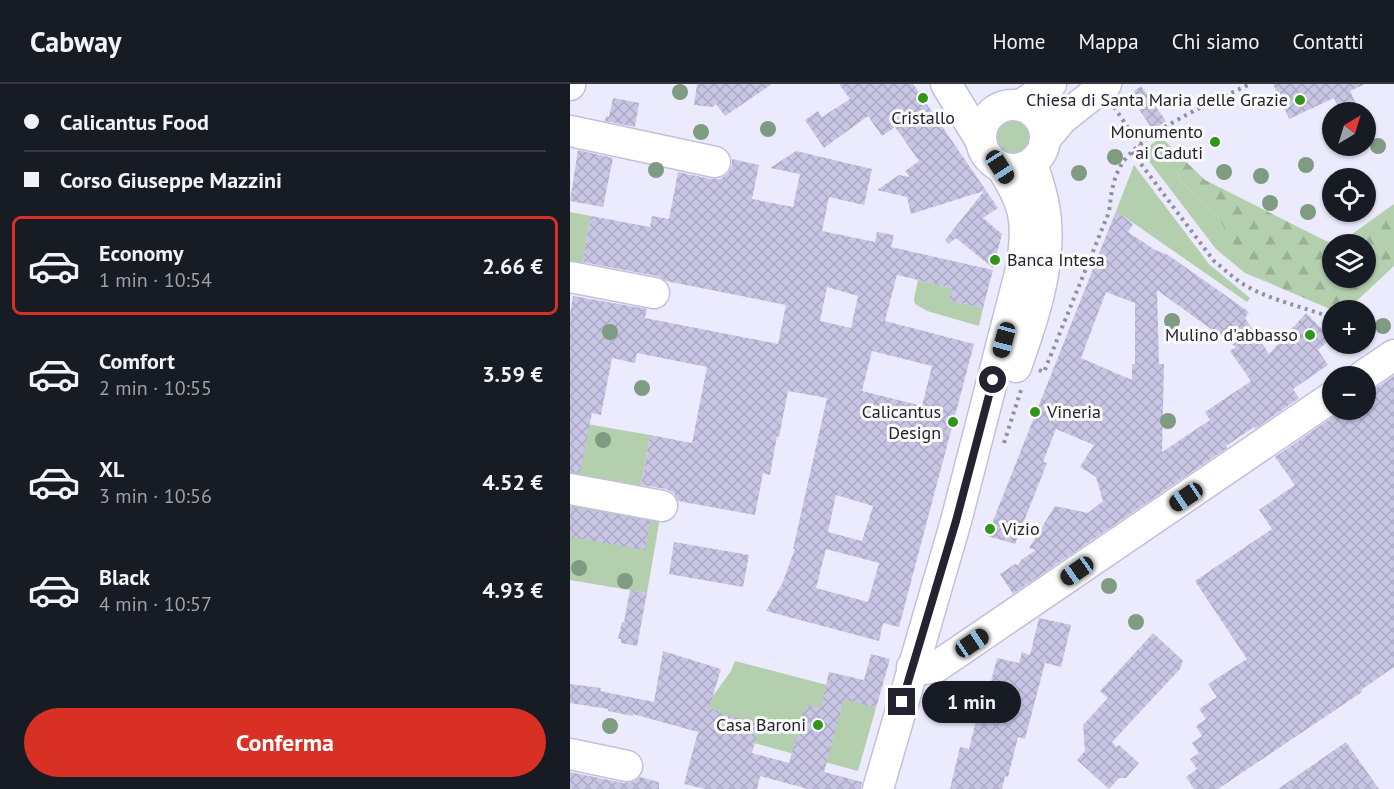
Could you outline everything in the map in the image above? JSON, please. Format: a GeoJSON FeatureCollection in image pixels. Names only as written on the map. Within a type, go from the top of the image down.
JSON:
{"type":"FeatureCollection","features":[{"type":"Feature","properties":{"kind":"street"},"geometry":{"type":"LineString","coordinates":[[878,789],[956,521],[1006,331],[1024,252],[1025,224],[1019,197],[1000,167],[987,157],[981,141],[946,84]]}},
{"type":"Feature","properties":{"kind":"street"},"geometry":{"type":"LineString","coordinates":[[956,521],[1001,411],[1023,365],[1046,250],[1046,220],[1039,151],[1045,131],[1039,117],[1034,112],[976,94],[958,84]]}},
{"type":"Feature","properties":{"kind":"street"},"geometry":{"type":"LineString","coordinates":[[981,141],[986,118],[998,108],[1013,105],[1051,84]]}},
{"type":"Feature","properties":{"kind":"street"},"geometry":{"type":"LineString","coordinates":[[1000,167],[1017,169],[1039,151],[1062,119],[1103,86]]}},
{"type":"Feature","properties":{"kind":"street"},"geometry":{"type":"LineString","coordinates":[[570,131],[715,162]]}},
{"type":"Feature","properties":{"kind":"street"},"geometry":{"type":"LineString","coordinates":[[570,278],[654,293]]}},
{"type":"Feature","properties":{"kind":"street"},"geometry":{"type":"LineString","coordinates":[[1376,367],[1394,355]]}},
{"type":"Feature","properties":{"kind":"street"},"geometry":{"type":"LineString","coordinates":[[912,667],[924,669],[936,667],[1322,404]]}},
{"type":"Feature","properties":{"kind":"street"},"geometry":{"type":"LineString","coordinates":[[570,489],[662,506]]}},
{"type":"Feature","properties":{"kind":"street"},"geometry":{"type":"LineString","coordinates":[[570,754],[627,766]]}},
{"type":"Feature","properties":{"kind":"path"},"geometry":{"type":"LineString","coordinates":[[1000,453],[1023,365],[1044,372],[1109,212],[1112,185],[1120,166],[1140,145],[1184,116],[1250,84]]}},
{"type":"Feature","properties":{"kind":"path"},"geometry":{"type":"LineString","coordinates":[[1103,86],[1140,145]]}},
{"type":"Feature","properties":{"kind":"path"},"geometry":{"type":"LineString","coordinates":[[1132,152],[1220,266],[1240,282],[1258,292],[1322,314]]}},
{"type":"Feature","properties":{"kind":"path"},"geometry":{"type":"LineString","coordinates":[[1054,326],[1064,322]]}},
{"type":"Feature","properties":{"kind":"green space"},"geometry":{"type":"Polygon","coordinates":[[[1013,121],[1024,126],[1029,137],[1024,148],[1013,153],[1002,148],[997,137],[1002,126],[1013,121]]]}},
{"type":"Feature","properties":{"kind":"green space"},"geometry":{"type":"Polygon","coordinates":[[[1161,137],[1181,157],[1177,171],[1180,181],[1218,217],[1256,275],[1276,286],[1245,273],[1216,249],[1142,152],[1161,137]]]}},
{"type":"Feature","properties":{"kind":"green space"},"geometry":{"type":"Polygon","coordinates":[[[1181,157],[1205,180],[1322,239],[1322,288],[1370,288],[1358,300],[1322,300],[1322,306],[1256,275],[1245,264],[1218,217],[1180,181],[1177,164],[1181,157]]]}},
{"type":"Feature","properties":{"kind":"green space"},"geometry":{"type":"Polygon","coordinates":[[[1134,165],[1209,264],[1250,298],[1247,302],[1116,211],[1134,165]]]}},
{"type":"Feature","properties":{"kind":"green space"},"geometry":{"type":"Polygon","coordinates":[[[1394,204],[1394,266],[1376,283],[1376,234],[1352,234],[1369,222],[1376,222],[1376,217],[1394,204]]]}},
{"type":"Feature","properties":{"kind":"green space"},"geometry":{"type":"Polygon","coordinates":[[[570,212],[591,216],[580,273],[570,271],[570,212]]]}},
{"type":"Feature","properties":{"kind":"green space"},"geometry":{"type":"Polygon","coordinates":[[[918,280],[952,288],[950,300],[983,308],[979,326],[927,311],[915,304],[918,280]]]}},
{"type":"Feature","properties":{"kind":"green space"},"geometry":{"type":"Polygon","coordinates":[[[570,421],[650,435],[639,494],[570,482],[570,421]]]}},
{"type":"Feature","properties":{"kind":"green space"},"geometry":{"type":"Polygon","coordinates":[[[573,496],[661,512],[647,593],[570,580],[570,510],[573,496]]]}},
{"type":"Feature","properties":{"kind":"green space"},"geometry":{"type":"Polygon","coordinates":[[[735,661],[869,696],[866,705],[876,708],[858,771],[754,743],[719,713],[720,711],[705,707],[731,671],[735,661]]]}},
{"type":"Feature","properties":{"kind":"building"},"geometry":{"type":"Polygon","coordinates":[[[697,84],[772,84],[725,116],[716,104],[712,107],[694,105],[697,84]]]}},
{"type":"Feature","properties":{"kind":"building"},"geometry":{"type":"Polygon","coordinates":[[[839,84],[913,84],[998,208],[983,218],[1002,234],[993,268],[956,238],[948,244],[945,240],[984,191],[911,214],[907,197],[877,190],[899,175],[910,177],[905,171],[919,161],[895,127],[882,136],[868,116],[824,148],[805,120],[818,111],[822,117],[850,99],[839,84]]]}},
{"type":"Feature","properties":{"kind":"building","name":"Chiesa di Santa Maria delle Grazie"},"geometry":{"type":"Polygon","coordinates":[[[1273,84],[1365,84],[1350,91],[1355,102],[1336,102],[1334,98],[1289,119],[1273,84]]]}},
{"type":"Feature","properties":{"kind":"building"},"geometry":{"type":"Polygon","coordinates":[[[1141,86],[1166,121],[1153,130],[1129,95],[1141,86]]]}},
{"type":"Feature","properties":{"kind":"building"},"geometry":{"type":"Polygon","coordinates":[[[613,98],[639,103],[635,127],[605,121],[606,116],[609,117],[613,98]]]}},
{"type":"Feature","properties":{"kind":"building"},"geometry":{"type":"Polygon","coordinates":[[[578,150],[613,158],[603,207],[570,201],[578,150]]]}},
{"type":"Feature","properties":{"kind":"building"},"geometry":{"type":"Polygon","coordinates":[[[796,151],[872,169],[864,205],[829,197],[822,231],[875,242],[877,232],[894,235],[891,247],[993,270],[983,308],[949,300],[952,288],[897,275],[885,321],[974,344],[899,627],[883,623],[879,641],[766,611],[782,584],[795,549],[793,549],[827,398],[788,391],[770,475],[763,473],[755,515],[678,501],[674,493],[666,489],[641,485],[650,435],[692,443],[707,367],[637,353],[635,363],[612,358],[601,415],[592,413],[580,473],[570,472],[570,315],[573,296],[647,309],[645,318],[778,344],[786,305],[582,262],[591,216],[650,227],[652,216],[669,219],[678,172],[720,179],[728,173],[732,166],[732,159],[759,165],[752,199],[793,207],[800,174],[770,168],[796,151]],[[827,287],[820,321],[851,328],[858,296],[827,287]],[[872,351],[862,391],[922,406],[932,366],[872,351]],[[836,495],[828,532],[862,541],[873,506],[836,495]],[[826,549],[816,588],[868,602],[879,563],[826,549]]]}},
{"type":"Feature","properties":{"kind":"building"},"geometry":{"type":"Polygon","coordinates":[[[1116,211],[1133,224],[1128,232],[1155,250],[1168,255],[1249,312],[1245,318],[1269,354],[1306,313],[1322,329],[1322,346],[1318,350],[1328,365],[1322,366],[1322,369],[1293,389],[1299,398],[1013,594],[1000,574],[1015,564],[1018,565],[1021,560],[1036,550],[1029,548],[1055,506],[1088,513],[1103,501],[1096,477],[1080,467],[1094,445],[1056,429],[1043,462],[1047,463],[1015,544],[987,536],[1116,211]],[[1157,290],[1159,364],[1164,364],[1162,452],[1210,420],[1205,412],[1251,381],[1230,351],[1236,347],[1157,290]],[[1106,292],[1081,358],[1132,380],[1132,364],[1135,364],[1135,303],[1106,292]]]}},
{"type":"Feature","properties":{"kind":"building"},"geometry":{"type":"Polygon","coordinates":[[[1394,376],[1394,667],[1361,690],[1362,692],[1218,789],[1194,789],[1186,777],[1197,769],[1190,759],[1199,753],[1192,743],[1202,736],[1196,726],[1206,719],[1199,709],[1217,697],[1208,684],[1247,659],[1195,581],[1272,529],[1259,510],[1295,485],[1275,457],[1329,420],[1376,420],[1376,388],[1394,376]]]}},
{"type":"Feature","properties":{"kind":"building"},"geometry":{"type":"Polygon","coordinates":[[[570,507],[650,521],[645,550],[570,537],[570,507]]]}},
{"type":"Feature","properties":{"kind":"building"},"geometry":{"type":"Polygon","coordinates":[[[674,542],[749,555],[743,587],[669,574],[674,542]]]}},
{"type":"Feature","properties":{"kind":"building"},"geometry":{"type":"Polygon","coordinates":[[[630,590],[647,593],[637,646],[621,643],[621,639],[618,639],[630,590]]]}},
{"type":"Feature","properties":{"kind":"building"},"geometry":{"type":"Polygon","coordinates":[[[1039,618],[1071,625],[1061,667],[1045,663],[1025,739],[1018,737],[1008,777],[1005,776],[1002,789],[950,789],[960,747],[969,749],[984,688],[989,689],[997,658],[1019,663],[1022,652],[1030,655],[1039,618]]]}},
{"type":"Feature","properties":{"kind":"building"},"geometry":{"type":"Polygon","coordinates":[[[1153,633],[1183,661],[1180,669],[1112,742],[1116,747],[1119,745],[1139,763],[1126,778],[1119,778],[1109,789],[1077,760],[1085,751],[1083,725],[1108,698],[1100,691],[1153,633]]]}},
{"type":"Feature","properties":{"kind":"building"},"geometry":{"type":"Polygon","coordinates":[[[663,651],[721,669],[709,708],[760,724],[752,753],[789,763],[804,709],[807,710],[808,705],[821,708],[829,672],[864,680],[871,654],[890,659],[876,708],[844,699],[824,772],[862,782],[861,789],[808,789],[760,776],[757,789],[705,789],[684,784],[698,732],[633,714],[633,716],[608,711],[608,709],[570,703],[570,684],[601,688],[600,691],[654,702],[663,651]]]}},
{"type":"Feature","properties":{"kind":"building"},"geometry":{"type":"Polygon","coordinates":[[[1346,742],[1379,789],[1278,789],[1346,742]]]}},
{"type":"Feature","properties":{"kind":"building"},"geometry":{"type":"Polygon","coordinates":[[[570,772],[623,783],[633,782],[640,777],[659,782],[659,789],[570,789],[570,772]]]}},
{"type":"Feature","properties":{"kind":"place","name":"Cristallo"},"geometry":{"type":"Point","coordinates":[923,98]}},
{"type":"Feature","properties":{"kind":"place","name":"Chiesa di Santa Maria delle Grazie"},"geometry":{"type":"Point","coordinates":[1300,100]}},
{"type":"Feature","properties":{"kind":"place","name":"Monumento ai Caduti"},"geometry":{"type":"Point","coordinates":[1215,142]}},
{"type":"Feature","properties":{"kind":"place","name":"Banca Intesa"},"geometry":{"type":"Point","coordinates":[995,260]}},
{"type":"Feature","properties":{"kind":"place","name":"Mulino d'abbasso"},"geometry":{"type":"Point","coordinates":[1310,335]}},
{"type":"Feature","properties":{"kind":"place","name":"Vineria"},"geometry":{"type":"Point","coordinates":[1035,412]}},
{"type":"Feature","properties":{"kind":"place","name":"Calicantus Design"},"geometry":{"type":"Point","coordinates":[953,422]}},
{"type":"Feature","properties":{"kind":"place","name":"Vizio"},"geometry":{"type":"Point","coordinates":[990,529]}},
{"type":"Feature","properties":{"kind":"place","name":"Casa Baroni"},"geometry":{"type":"Point","coordinates":[818,725]}},
{"type":"Feature","properties":{"kind":"route"},"geometry":{"type":"LineString","coordinates":[[902,702],[956,521],[993,380]]}}]}
